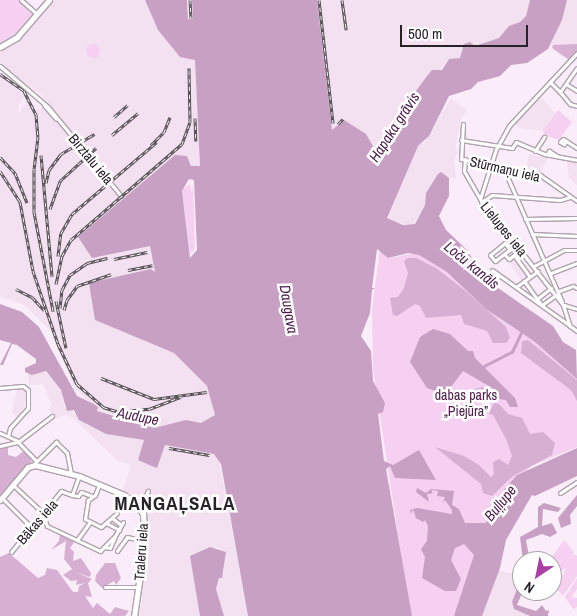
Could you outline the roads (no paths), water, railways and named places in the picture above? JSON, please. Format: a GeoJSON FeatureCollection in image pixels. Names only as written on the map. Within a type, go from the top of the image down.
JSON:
{"type":"FeatureCollection","features":[{"type":"Feature","properties":{"kind":"main road"},"geometry":{"type":"LineString","coordinates":[[0,47],[15,39],[37,14],[45,1]]}},
{"type":"Feature","properties":{"kind":"main road"},"geometry":{"type":"LineString","coordinates":[[1,499],[34,462],[79,476],[124,495],[140,508]]}},
{"type":"Feature","properties":{"kind":"main road","name":"Traleru iela"},"geometry":{"type":"LineString","coordinates":[[134,616],[145,539],[140,508]]}},
{"type":"Feature","properties":{"kind":"street"},"geometry":{"type":"LineString","coordinates":[[21,0],[37,14]]}},
{"type":"Feature","properties":{"kind":"street","name":"Lielupes iela"},"geometry":{"type":"LineString","coordinates":[[570,326],[563,304],[518,244],[480,201],[497,145],[510,124],[577,53]]}},
{"type":"Feature","properties":{"kind":"street","name":"Birztalu iela"},"geometry":{"type":"LineString","coordinates":[[0,66],[40,101],[61,123],[121,196]]}},
{"type":"Feature","properties":{"kind":"street"},"geometry":{"type":"LineString","coordinates":[[560,92],[577,68]]}},
{"type":"Feature","properties":{"kind":"street"},"geometry":{"type":"LineString","coordinates":[[550,82],[570,104],[576,108],[577,106]]}},
{"type":"Feature","properties":{"kind":"street"},"geometry":{"type":"LineString","coordinates":[[566,84],[577,91]]}},
{"type":"Feature","properties":{"kind":"street","name":"Stūrmaņu iela"},"geometry":{"type":"LineString","coordinates":[[463,124],[460,156],[465,159],[540,175],[577,201]]}},
{"type":"Feature","properties":{"kind":"street"},"geometry":{"type":"LineString","coordinates":[[535,151],[544,137]]}},
{"type":"Feature","properties":{"kind":"street"},"geometry":{"type":"LineString","coordinates":[[461,140],[512,148],[516,142],[535,151],[559,157],[577,158]]}},
{"type":"Feature","properties":{"kind":"street"},"geometry":{"type":"LineString","coordinates":[[566,141],[577,148]]}},
{"type":"Feature","properties":{"kind":"street"},"geometry":{"type":"LineString","coordinates":[[465,159],[464,171],[480,201],[492,195],[516,199],[562,200],[570,197]]}},
{"type":"Feature","properties":{"kind":"street"},"geometry":{"type":"LineString","coordinates":[[503,167],[559,291],[563,304],[577,309]]}},
{"type":"Feature","properties":{"kind":"street"},"geometry":{"type":"LineString","coordinates":[[525,219],[577,218]]}},
{"type":"Feature","properties":{"kind":"street"},"geometry":{"type":"LineString","coordinates":[[532,234],[577,236]]}},
{"type":"Feature","properties":{"kind":"street"},"geometry":{"type":"LineString","coordinates":[[510,250],[505,244],[490,255],[494,261],[510,250],[518,244]]}},
{"type":"Feature","properties":{"kind":"street"},"geometry":{"type":"LineString","coordinates":[[504,254],[509,258],[522,249]]}},
{"type":"Feature","properties":{"kind":"street"},"geometry":{"type":"LineString","coordinates":[[534,266],[544,258],[564,250],[577,250]]}},
{"type":"Feature","properties":{"kind":"street"},"geometry":{"type":"LineString","coordinates":[[513,255],[530,276]]}},
{"type":"Feature","properties":{"kind":"street"},"geometry":{"type":"LineString","coordinates":[[551,274],[577,263]]}},
{"type":"Feature","properties":{"kind":"street"},"geometry":{"type":"LineString","coordinates":[[492,270],[577,331]]}},
{"type":"Feature","properties":{"kind":"street"},"geometry":{"type":"LineString","coordinates":[[516,287],[538,271]]}},
{"type":"Feature","properties":{"kind":"street"},"geometry":{"type":"LineString","coordinates":[[524,281],[542,306]]}},
{"type":"Feature","properties":{"kind":"street"},"geometry":{"type":"LineString","coordinates":[[542,306],[559,291],[573,286],[577,288]]}},
{"type":"Feature","properties":{"kind":"street"},"geometry":{"type":"LineString","coordinates":[[537,299],[551,288]]}},
{"type":"Feature","properties":{"kind":"street"},"geometry":{"type":"LineString","coordinates":[[528,296],[532,293]]}},
{"type":"Feature","properties":{"kind":"street"},"geometry":{"type":"LineString","coordinates":[[0,388],[23,386],[28,390],[28,408],[10,428],[8,436]]}},
{"type":"Feature","properties":{"kind":"street"},"geometry":{"type":"LineString","coordinates":[[0,446],[18,442],[52,416]]}},
{"type":"Feature","properties":{"kind":"street"},"geometry":{"type":"LineString","coordinates":[[0,433],[18,442],[34,462],[56,442],[67,453],[71,474]]}},
{"type":"Feature","properties":{"kind":"street","name":"Bākas iela"},"geometry":{"type":"LineString","coordinates":[[11,552],[31,527],[44,515],[62,491],[72,495],[79,476]]}},
{"type":"Feature","properties":{"kind":"street"},"geometry":{"type":"LineString","coordinates":[[560,493],[577,482]]}},
{"type":"Feature","properties":{"kind":"street"},"geometry":{"type":"LineString","coordinates":[[13,485],[44,515],[49,527],[100,551],[116,536],[122,524],[112,518]]}},
{"type":"Feature","properties":{"kind":"street"},"geometry":{"type":"LineString","coordinates":[[99,485],[94,496],[88,500],[84,514],[90,522],[98,527],[106,523],[117,513]]}},
{"type":"Feature","properties":{"kind":"street","name":"Traleru iela"},"geometry":{"type":"LineString","coordinates":[[140,508],[148,491]]}},
{"type":"Feature","properties":{"kind":"street"},"geometry":{"type":"LineString","coordinates":[[72,495],[78,496],[81,492],[94,496]]}},
{"type":"Feature","properties":{"kind":"street"},"geometry":{"type":"LineString","coordinates":[[1,499],[31,527]]}},
{"type":"Feature","properties":{"kind":"street"},"geometry":{"type":"LineString","coordinates":[[77,540],[90,522]]}},
{"type":"Feature","properties":{"kind":"street"},"geometry":{"type":"LineString","coordinates":[[106,523],[119,530]]}},
{"type":"Feature","properties":{"kind":"street"},"geometry":{"type":"LineString","coordinates":[[117,551],[127,537],[145,539],[151,537]]}},
{"type":"Feature","properties":{"kind":"street"},"geometry":{"type":"LineString","coordinates":[[105,587],[139,587]]}},
{"type":"Feature","properties":{"kind":"water"},"geometry":{"type":"Polygon","coordinates":[[[145,0],[187,0],[188,19],[193,19],[192,0],[317,0],[332,130],[344,120],[366,134],[377,153],[387,140],[391,125],[427,76],[432,70],[442,70],[449,59],[460,58],[464,44],[470,42],[475,46],[499,38],[509,26],[520,22],[526,16],[530,0],[567,0],[562,20],[548,49],[527,63],[511,65],[500,76],[478,82],[471,89],[449,96],[429,136],[418,146],[387,218],[403,225],[415,224],[425,205],[426,193],[438,174],[441,172],[449,178],[449,196],[439,216],[446,230],[467,250],[485,279],[553,326],[563,342],[576,350],[577,379],[535,342],[486,309],[447,272],[419,255],[408,253],[388,258],[377,249],[372,288],[375,288],[372,290],[370,313],[361,336],[371,351],[373,381],[385,403],[383,412],[378,414],[384,461],[393,465],[419,450],[436,480],[395,478],[390,466],[386,469],[412,616],[248,616],[221,464],[214,454],[165,445],[157,468],[147,464],[138,460],[144,440],[106,434],[79,420],[74,410],[67,411],[61,390],[46,371],[32,375],[25,372],[25,368],[36,363],[36,359],[17,345],[12,344],[3,365],[0,365],[11,343],[0,340],[0,304],[22,312],[39,327],[77,396],[98,407],[97,411],[154,428],[186,420],[201,423],[215,415],[207,386],[174,353],[95,320],[89,283],[151,269],[155,272],[150,246],[92,258],[78,237],[175,155],[187,156],[191,166],[200,166],[195,60],[180,57],[158,30],[145,0]],[[189,179],[182,191],[190,258],[197,250],[194,180],[189,179]]]}},
{"type":"Feature","properties":{"kind":"water"},"geometry":{"type":"Polygon","coordinates":[[[433,329],[450,334],[468,351],[473,351],[475,358],[515,398],[518,407],[510,407],[506,400],[498,399],[494,389],[463,371],[451,387],[438,392],[427,388],[410,362],[420,337],[433,329]]]}},
{"type":"Feature","properties":{"kind":"water","name":"Buļļupe"},"geometry":{"type":"Polygon","coordinates":[[[577,448],[577,476],[535,496],[532,495],[506,540],[500,568],[482,616],[454,616],[474,555],[464,544],[455,548],[451,560],[461,579],[456,591],[445,591],[422,578],[425,557],[421,549],[427,541],[428,526],[425,520],[423,522],[416,518],[413,509],[417,508],[452,514],[452,510],[445,500],[442,504],[445,497],[437,496],[438,491],[431,490],[433,493],[427,494],[429,502],[416,492],[417,488],[426,493],[431,489],[454,491],[452,505],[459,509],[465,523],[486,523],[502,492],[517,475],[577,448]]]}},
{"type":"Feature","properties":{"kind":"water"},"geometry":{"type":"Polygon","coordinates":[[[577,495],[577,506],[570,515],[571,524],[561,528],[558,518],[577,495]]]}},
{"type":"Feature","properties":{"kind":"water"},"geometry":{"type":"Polygon","coordinates":[[[544,503],[561,508],[558,512],[543,509],[542,526],[552,523],[557,533],[550,537],[542,534],[526,540],[528,551],[522,551],[520,537],[538,527],[538,507],[544,503]]]}},
{"type":"Feature","properties":{"kind":"water"},"geometry":{"type":"Polygon","coordinates":[[[210,547],[226,552],[222,578],[219,578],[216,589],[224,616],[200,616],[190,556],[210,547]]]}},
{"type":"Feature","properties":{"kind":"water"},"geometry":{"type":"Polygon","coordinates":[[[519,601],[517,605],[536,611],[542,605],[546,611],[549,610],[548,616],[530,616],[514,609],[512,602],[519,601]]]}},
{"type":"Feature","properties":{"kind":"waterway"},"geometry":{"type":"LineString","coordinates":[[484,366],[512,352],[522,331]]}},
{"type":"Feature","properties":{"kind":"railway"},"geometry":{"type":"LineString","coordinates":[[190,0],[191,18]]}},
{"type":"Feature","properties":{"kind":"railway"},"geometry":{"type":"LineString","coordinates":[[319,0],[333,123]]}},
{"type":"Feature","properties":{"kind":"railway"},"geometry":{"type":"LineString","coordinates":[[342,0],[346,30]]}},
{"type":"Feature","properties":{"kind":"railway"},"geometry":{"type":"LineString","coordinates":[[56,284],[62,256],[71,240],[182,144],[190,122],[189,68]]}},
{"type":"Feature","properties":{"kind":"railway"},"geometry":{"type":"LineString","coordinates":[[0,74],[24,91],[36,115],[38,137],[34,169],[34,212],[53,311]]}},
{"type":"Feature","properties":{"kind":"railway"},"geometry":{"type":"LineString","coordinates":[[114,117],[128,105]]}},
{"type":"Feature","properties":{"kind":"railway"},"geometry":{"type":"LineString","coordinates":[[112,135],[138,113]]}},
{"type":"Feature","properties":{"kind":"railway"},"geometry":{"type":"LineString","coordinates":[[151,145],[164,132],[170,117]]}},
{"type":"Feature","properties":{"kind":"railway"},"geometry":{"type":"LineString","coordinates":[[195,118],[196,141]]}},
{"type":"Feature","properties":{"kind":"railway"},"geometry":{"type":"LineString","coordinates":[[338,124],[343,119]]}},
{"type":"Feature","properties":{"kind":"railway"},"geometry":{"type":"LineString","coordinates":[[46,183],[49,170],[61,154],[94,134]]}},
{"type":"Feature","properties":{"kind":"railway"},"geometry":{"type":"LineString","coordinates":[[58,256],[61,233],[72,214],[157,142]]}},
{"type":"Feature","properties":{"kind":"railway"},"geometry":{"type":"LineString","coordinates":[[50,209],[60,181],[96,148]]}},
{"type":"Feature","properties":{"kind":"railway"},"geometry":{"type":"LineString","coordinates":[[41,155],[52,277]]}},
{"type":"Feature","properties":{"kind":"railway"},"geometry":{"type":"LineString","coordinates":[[0,157],[15,173],[27,203]]}},
{"type":"Feature","properties":{"kind":"railway"},"geometry":{"type":"LineString","coordinates":[[0,171],[20,202],[33,271],[58,344],[77,384],[103,407],[138,418]]}},
{"type":"Feature","properties":{"kind":"railway"},"geometry":{"type":"LineString","coordinates":[[114,259],[147,252]]}},
{"type":"Feature","properties":{"kind":"railway"},"geometry":{"type":"LineString","coordinates":[[60,308],[62,290],[70,275],[87,263],[107,258]]}},
{"type":"Feature","properties":{"kind":"railway"},"geometry":{"type":"LineString","coordinates":[[128,270],[153,265]]}},
{"type":"Feature","properties":{"kind":"railway"},"geometry":{"type":"LineString","coordinates":[[64,310],[67,300],[77,286],[111,274]]}},
{"type":"Feature","properties":{"kind":"railway"},"geometry":{"type":"LineString","coordinates":[[16,289],[32,297],[44,310]]}},
{"type":"Feature","properties":{"kind":"railway"},"geometry":{"type":"LineString","coordinates":[[56,301],[66,348]]}},
{"type":"Feature","properties":{"kind":"railway"},"geometry":{"type":"LineString","coordinates":[[101,378],[154,399],[207,392]]}},
{"type":"Feature","properties":{"kind":"railway"},"geometry":{"type":"LineString","coordinates":[[124,411],[149,409],[181,397]]}},
{"type":"Feature","properties":{"kind":"railway"},"geometry":{"type":"LineString","coordinates":[[169,448],[209,455]]}},
{"type":"Feature","properties":{"kind":"district","name":"MANGAĻSALA"},"geometry":{"type":"Point","coordinates":[175,504]}},
{"type":"Feature","properties":{"kind":"water label","name":"Hapaka grāvis"},"geometry":{"type":"Point","coordinates":[394,127]}},
{"type":"Feature","properties":{"kind":"water label","name":"Loču kanāls"},"geometry":{"type":"Point","coordinates":[472,265]}},
{"type":"Feature","properties":{"kind":"water label","name":"Daugava"},"geometry":{"type":"Point","coordinates":[289,309]}},
{"type":"Feature","properties":{"kind":"water label","name":"Audupe"},"geometry":{"type":"Point","coordinates":[138,416]}},
{"type":"Feature","properties":{"kind":"park label","name":"dabas parks „Piejūra”"},"geometry":{"type":"Point","coordinates":[466,404]}}]}
